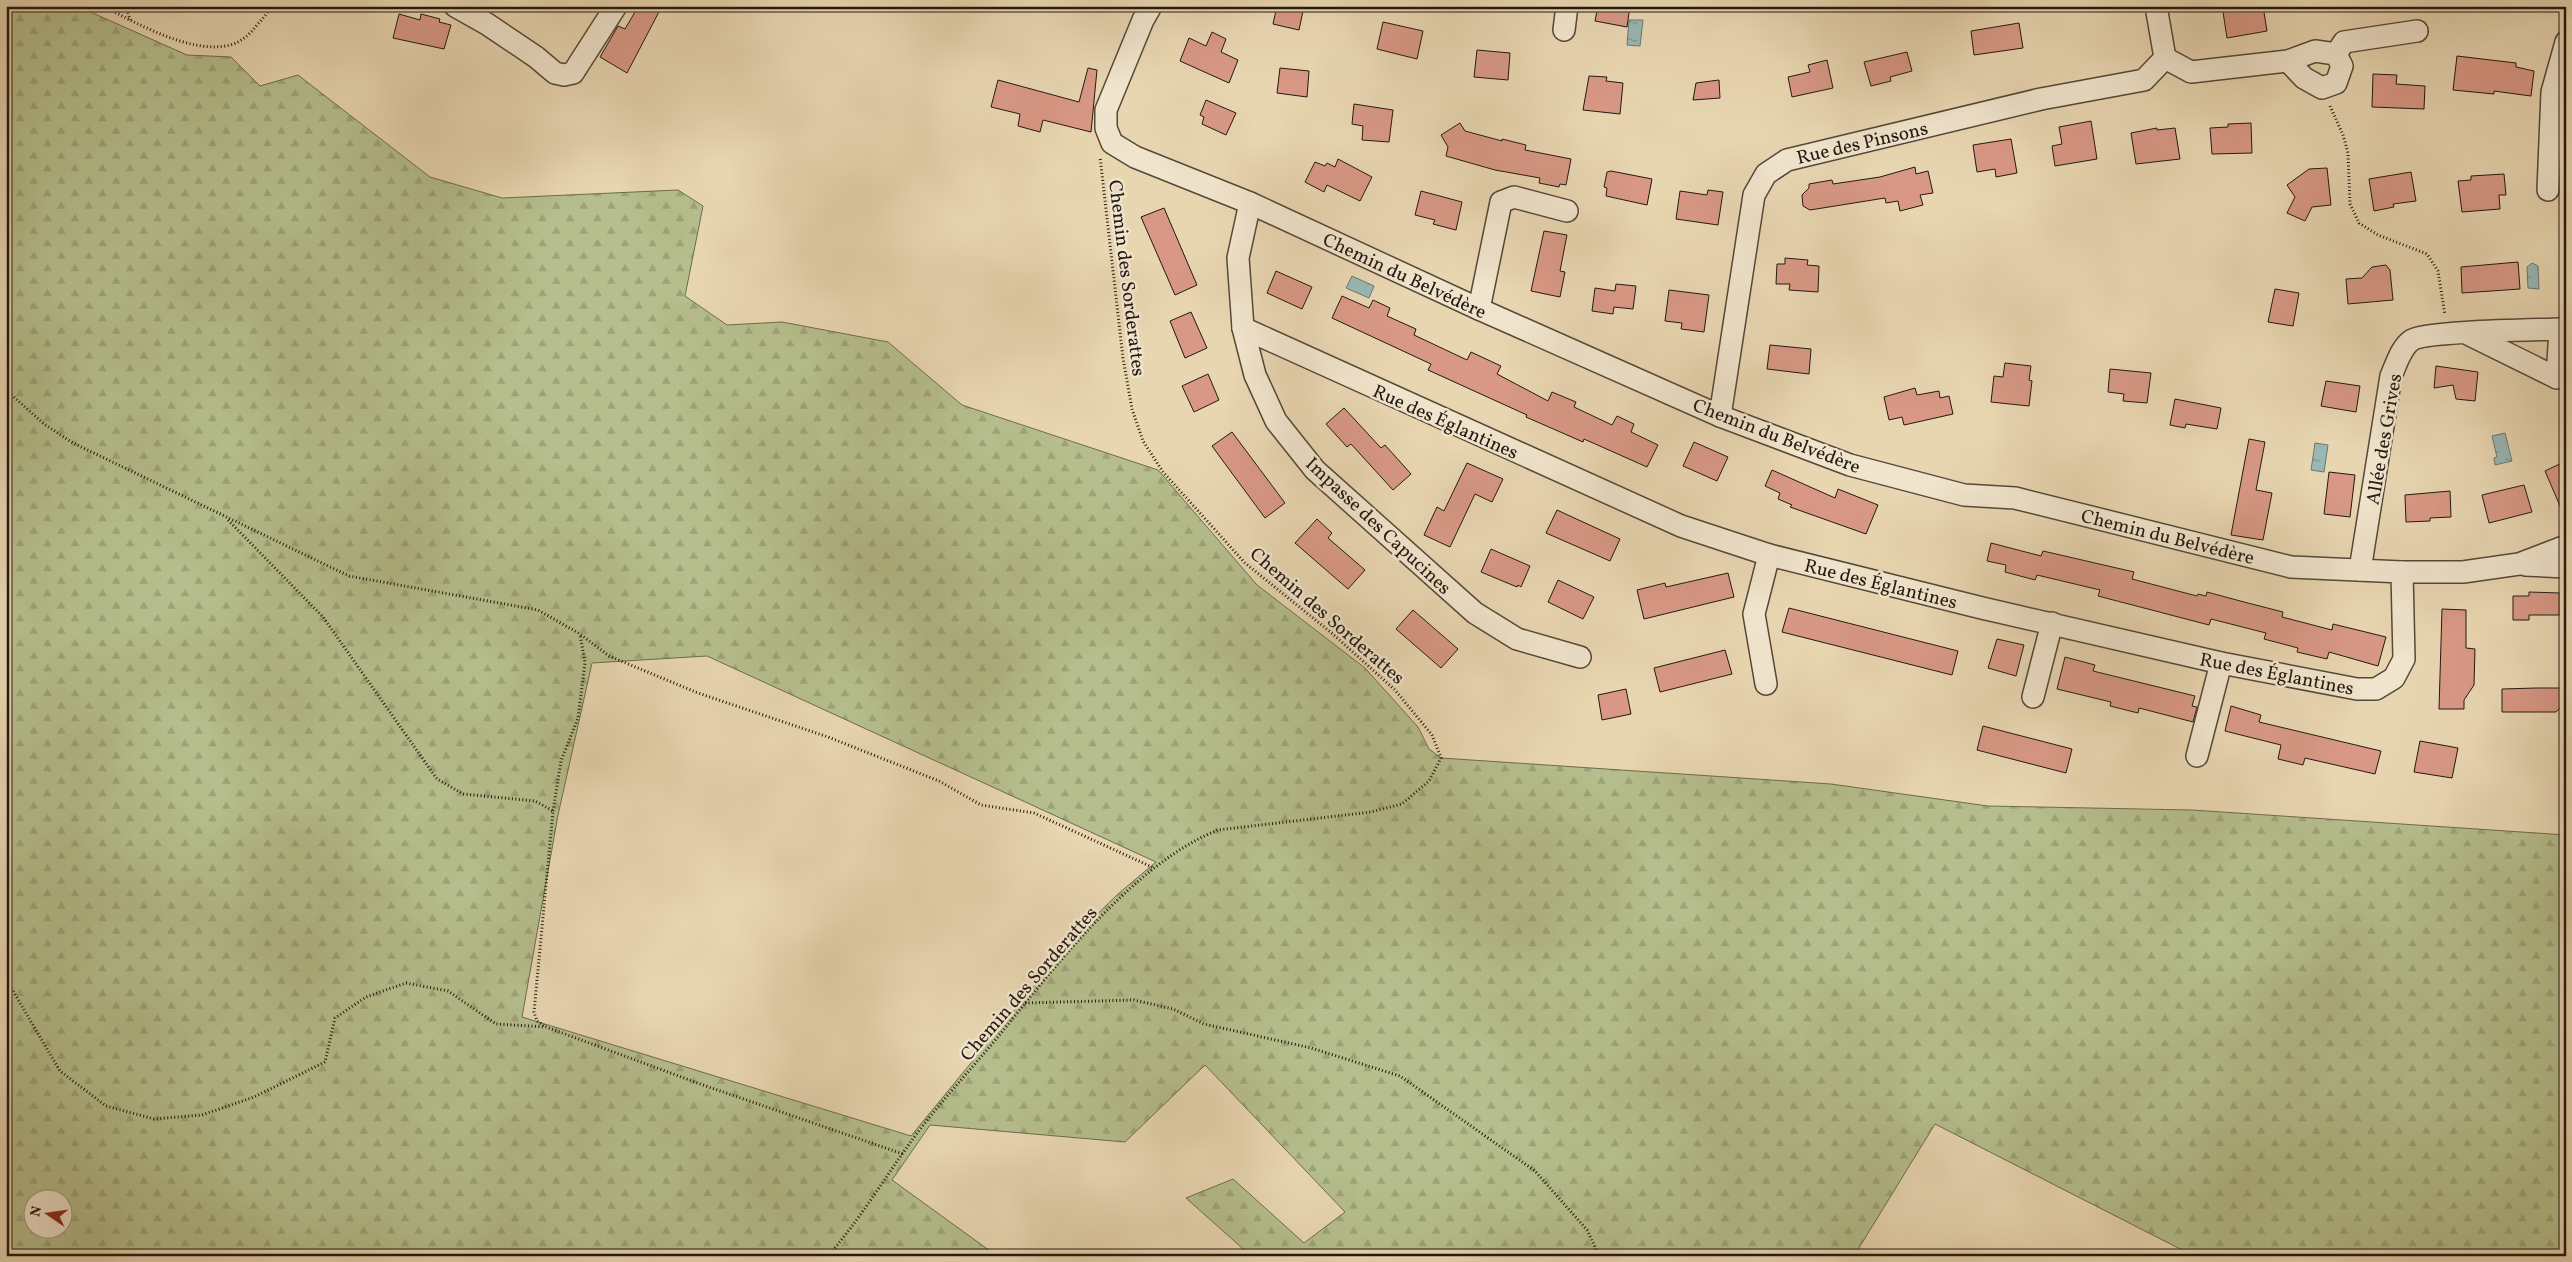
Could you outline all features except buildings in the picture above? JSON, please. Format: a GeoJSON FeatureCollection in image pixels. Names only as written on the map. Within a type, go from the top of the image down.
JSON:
{"type":"FeatureCollection","features":[{"type":"Feature","properties":{"kind":"street"},"geometry":{"type":"LineString","coordinates":[[455,6],[487,24],[536,57],[555,73],[564,75],[573,72],[582,61],[616,6]]}},
{"type":"Feature","properties":{"kind":"street"},"geometry":{"type":"LineString","coordinates":[[1112,143],[1106,128],[1106,110],[1144,20],[1152,6]]}},
{"type":"Feature","properties":{"kind":"street"},"geometry":{"type":"LineString","coordinates":[[1564,30],[1567,6]]}},
{"type":"Feature","properties":{"kind":"street"},"geometry":{"type":"LineString","coordinates":[[2156,6],[2165,58],[2191,72],[2288,61],[2315,51],[2336,54]]}},
{"type":"Feature","properties":{"kind":"street"},"geometry":{"type":"LineString","coordinates":[[2336,54],[2344,42],[2417,31]]}},
{"type":"Feature","properties":{"kind":"street"},"geometry":{"type":"LineString","coordinates":[[2548,190],[2552,92],[2566,42]]}},
{"type":"Feature","properties":{"kind":"street"},"geometry":{"type":"LineString","coordinates":[[2288,61],[2304,78],[2322,88],[2336,83],[2342,66],[2336,54]]}},
{"type":"Feature","properties":{"kind":"street","name":"Rue des Pinsons"},"geometry":{"type":"LineString","coordinates":[[1720,416],[1754,195],[1766,174],[1788,160],[2041,99],[2144,80],[2165,58]]}},
{"type":"Feature","properties":{"kind":"street","name":"Chemin du Belvédère"},"geometry":{"type":"LineString","coordinates":[[1112,143],[1136,157],[1250,203],[1480,309],[1720,416],[1850,465],[1964,495],[2015,498],[2291,567],[2402,572],[2463,572],[2519,564],[2566,546]]}},
{"type":"Feature","properties":{"kind":"street"},"geometry":{"type":"LineString","coordinates":[[1480,309],[1502,202],[1514,198],[1567,212]]}},
{"type":"Feature","properties":{"kind":"street"},"geometry":{"type":"LineString","coordinates":[[1243,328],[1238,258],[1250,203]]}},
{"type":"Feature","properties":{"kind":"street","name":"Rue des Églantines"},"geometry":{"type":"LineString","coordinates":[[1243,328],[1681,526],[1769,555],[2221,663],[2357,689],[2376,689],[2394,678],[2404,659],[2402,572]]}},
{"type":"Feature","properties":{"kind":"street","name":"Impasse des Capucines"},"geometry":{"type":"LineString","coordinates":[[1243,328],[1255,375],[1276,421],[1315,470],[1475,613],[1517,639],[1580,656]]}},
{"type":"Feature","properties":{"kind":"street","name":"Allée des Grives"},"geometry":{"type":"LineString","coordinates":[[2360,570],[2391,376],[2402,351],[2411,340],[2423,336],[2458,334]]}},
{"type":"Feature","properties":{"kind":"street"},"geometry":{"type":"LineString","coordinates":[[1766,684],[1754,614],[1769,555]]}},
{"type":"Feature","properties":{"kind":"street","name":"Chemin du Belvédère"},"geometry":{"type":"LineString","coordinates":[[2519,564],[2566,568]]}},
{"type":"Feature","properties":{"kind":"street"},"geometry":{"type":"LineString","coordinates":[[2033,697],[2052,623]]}},
{"type":"Feature","properties":{"kind":"street"},"geometry":{"type":"LineString","coordinates":[[2197,756],[2221,663]]}},
{"type":"Feature","properties":{"kind":"path"},"geometry":{"type":"LineString","coordinates":[[103,6],[130,20],[184,42],[206,47],[230,45],[247,37],[268,12],[270,6]]}},
{"type":"Feature","properties":{"kind":"path"},"geometry":{"type":"LineString","coordinates":[[126,6],[130,20]]}},
{"type":"Feature","properties":{"kind":"path"},"geometry":{"type":"LineString","coordinates":[[2322,88],[2343,135],[2348,153],[2350,204],[2359,223],[2378,235],[2427,254],[2438,272],[2458,334]]}},
{"type":"Feature","properties":{"kind":"path","name":"Chemin des Sorderattes"},"geometry":{"type":"LineString","coordinates":[[828,1256],[849,1232],[921,1128],[1068,951],[1154,868],[1195,839],[1218,830],[1371,812],[1402,804],[1429,781],[1440,758],[1432,735],[1395,690],[1334,635],[1245,563],[1163,472],[1143,441],[1132,409],[1123,358],[1103,192],[1100,156],[1112,143]]}},
{"type":"Feature","properties":{"kind":"path"},"geometry":{"type":"LineString","coordinates":[[6,390],[44,424],[73,443],[349,576],[538,610],[580,634],[609,656],[698,693],[856,748],[939,781],[981,805],[1034,813],[1154,868]]}},
{"type":"Feature","properties":{"kind":"path"},"geometry":{"type":"LineString","coordinates":[[225,517],[323,617],[436,779],[463,794],[534,801],[553,811]]}},
{"type":"Feature","properties":{"kind":"path"},"geometry":{"type":"LineString","coordinates":[[580,634],[585,663],[578,718],[561,761],[553,811],[534,1012],[537,1021],[546,1027],[703,1085],[903,1154]]}},
{"type":"Feature","properties":{"kind":"path"},"geometry":{"type":"LineString","coordinates":[[6,979],[60,1071],[106,1106],[154,1119],[202,1115],[254,1097],[325,1062],[335,1018],[366,997],[406,983],[448,991],[496,1024],[546,1027]]}},
{"type":"Feature","properties":{"kind":"path"},"geometry":{"type":"LineString","coordinates":[[1025,1003],[1134,1000],[1173,1010],[1204,1024],[1311,1048],[1400,1076],[1535,1171],[1587,1230],[1596,1249],[1594,1256]]}},
{"type":"Feature","properties":{"kind":"green space"},"geometry":{"type":"Polygon","coordinates":[[[6,6],[77,6],[187,55],[231,57],[260,86],[298,75],[430,177],[502,198],[678,190],[703,206],[685,296],[727,325],[782,322],[888,342],[962,405],[1158,470],[1257,585],[1365,668],[1418,727],[1429,749],[1441,758],[1831,784],[1988,806],[2192,810],[2566,835],[2566,1256],[2194,1256],[1935,1124],[1854,1256],[1251,1256],[1186,1198],[1233,1179],[1304,1243],[1345,1212],[1205,1065],[1125,1142],[930,1125],[892,1180],[997,1256],[6,1256],[6,6]],[[707,656],[592,663],[558,815],[522,1017],[911,1136],[1076,935],[1118,894],[1156,862],[707,656]]]}},
{"type":"Feature","properties":{"kind":"water"},"geometry":{"type":"Polygon","coordinates":[[[1629,20],[1643,20],[1640,46],[1627,45],[1629,20]]]}},
{"type":"Feature","properties":{"kind":"water"},"geometry":{"type":"Polygon","coordinates":[[[2532,263],[2538,266],[2539,289],[2528,288],[2527,267],[2532,263]]]}},
{"type":"Feature","properties":{"kind":"water"},"geometry":{"type":"Polygon","coordinates":[[[1352,276],[1374,286],[1369,298],[1346,288],[1352,276]]]}},
{"type":"Feature","properties":{"kind":"water"},"geometry":{"type":"Polygon","coordinates":[[[2505,433],[2512,461],[2495,465],[2494,458],[2497,457],[2492,436],[2505,433]]]}},
{"type":"Feature","properties":{"kind":"water"},"geometry":{"type":"Polygon","coordinates":[[[2315,443],[2328,445],[2324,472],[2311,470],[2315,443]]]}}]}
